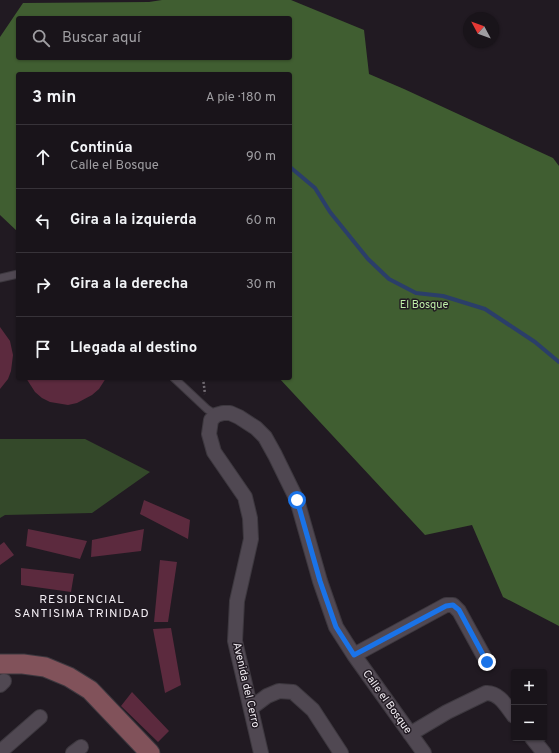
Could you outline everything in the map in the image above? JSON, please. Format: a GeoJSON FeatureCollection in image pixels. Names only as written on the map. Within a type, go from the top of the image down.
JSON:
{"type":"FeatureCollection","features":[{"type":"Feature","properties":{"kind":"street","name":"Calle el Bosque"},"geometry":{"type":"LineString","coordinates":[[216,415],[230,413],[247,422],[265,437],[297,500],[320,581],[336,627],[354,655],[424,753]]}},
{"type":"Feature","properties":{"kind":"street","name":"Avenida del Cerro"},"geometry":{"type":"LineString","coordinates":[[216,415],[211,420],[210,430],[214,452],[245,497],[250,518],[251,539],[237,601],[235,641],[261,753]]}},
{"type":"Feature","properties":{"kind":"street"},"geometry":{"type":"LineString","coordinates":[[354,655],[446,606],[453,605],[459,610],[487,662]]}},
{"type":"Feature","properties":{"kind":"street"},"geometry":{"type":"LineString","coordinates":[[1,676],[23,664],[46,667],[69,677],[90,690],[150,753]]}},
{"type":"Feature","properties":{"kind":"street"},"geometry":{"type":"LineString","coordinates":[[251,708],[267,696],[279,691],[294,692],[313,710],[342,753]]}},
{"type":"Feature","properties":{"kind":"street"},"geometry":{"type":"LineString","coordinates":[[410,734],[447,712],[486,693],[492,693],[497,696],[511,712]]}},
{"type":"Feature","properties":{"kind":"street"},"geometry":{"type":"LineString","coordinates":[[0,752],[40,718]]}},
{"type":"Feature","properties":{"kind":"street"},"geometry":{"type":"LineString","coordinates":[[534,741],[544,753]]}},
{"type":"Feature","properties":{"kind":"lane"},"geometry":{"type":"LineString","coordinates":[[0,278],[16,274]]}},
{"type":"Feature","properties":{"kind":"lane"},"geometry":{"type":"LineString","coordinates":[[176,380],[216,415]]}},
{"type":"Feature","properties":{"kind":"green space","name":"El Bosque"},"geometry":{"type":"Polygon","coordinates":[[[162,0],[291,0],[364,30],[369,74],[553,158],[559,166],[559,626],[503,597],[472,525],[425,535],[281,380],[292,380],[292,72],[16,72],[16,230],[0,215],[0,37],[23,3],[149,2],[162,0]]]}},
{"type":"Feature","properties":{"kind":"green space"},"geometry":{"type":"Polygon","coordinates":[[[0,439],[85,439],[150,472],[92,513],[5,515],[0,518],[0,439]]]}},
{"type":"Feature","properties":{"kind":"building"},"geometry":{"type":"Polygon","coordinates":[[[0,327],[10,341],[13,355],[11,371],[8,379],[0,389],[0,327]]]}},
{"type":"Feature","properties":{"kind":"building"},"geometry":{"type":"Polygon","coordinates":[[[27,380],[105,380],[99,389],[92,395],[77,403],[68,405],[50,402],[35,392],[27,380]]]}},
{"type":"Feature","properties":{"kind":"building"},"geometry":{"type":"Polygon","coordinates":[[[144,500],[190,520],[188,539],[140,514],[144,500]]]}},
{"type":"Feature","properties":{"kind":"building"},"geometry":{"type":"Polygon","coordinates":[[[28,529],[87,541],[80,559],[26,546],[28,529]]]}},
{"type":"Feature","properties":{"kind":"building"},"geometry":{"type":"Polygon","coordinates":[[[144,529],[141,551],[91,557],[92,540],[144,529]]]}},
{"type":"Feature","properties":{"kind":"building"},"geometry":{"type":"Polygon","coordinates":[[[4,542],[14,555],[0,565],[0,545],[4,542]]]}},
{"type":"Feature","properties":{"kind":"building"},"geometry":{"type":"Polygon","coordinates":[[[160,560],[177,562],[168,622],[154,622],[160,560]]]}},
{"type":"Feature","properties":{"kind":"building"},"geometry":{"type":"Polygon","coordinates":[[[21,568],[74,574],[71,592],[21,585],[21,568]]]}},
{"type":"Feature","properties":{"kind":"building"},"geometry":{"type":"Polygon","coordinates":[[[171,628],[181,685],[165,693],[153,629],[171,628]]]}},
{"type":"Feature","properties":{"kind":"building"},"geometry":{"type":"Polygon","coordinates":[[[132,692],[169,731],[158,742],[121,706],[132,692]]]}},
{"type":"Feature","properties":{"kind":"waterway"},"geometry":{"type":"LineString","coordinates":[[292,169],[315,188],[330,212],[368,259],[389,279],[416,293],[443,296],[485,309],[535,342],[559,362]]}},
{"type":"Feature","properties":{"kind":"district","name":"RESIDENCIAL SANTISIMA TRINIDAD"},"geometry":{"type":"Point","coordinates":[82,607]}},
{"type":"Feature","properties":{"kind":"route"},"geometry":{"type":"LineString","coordinates":[[297,500],[320,581],[336,627],[354,655],[446,606],[453,605],[459,610],[487,662]]}}]}
